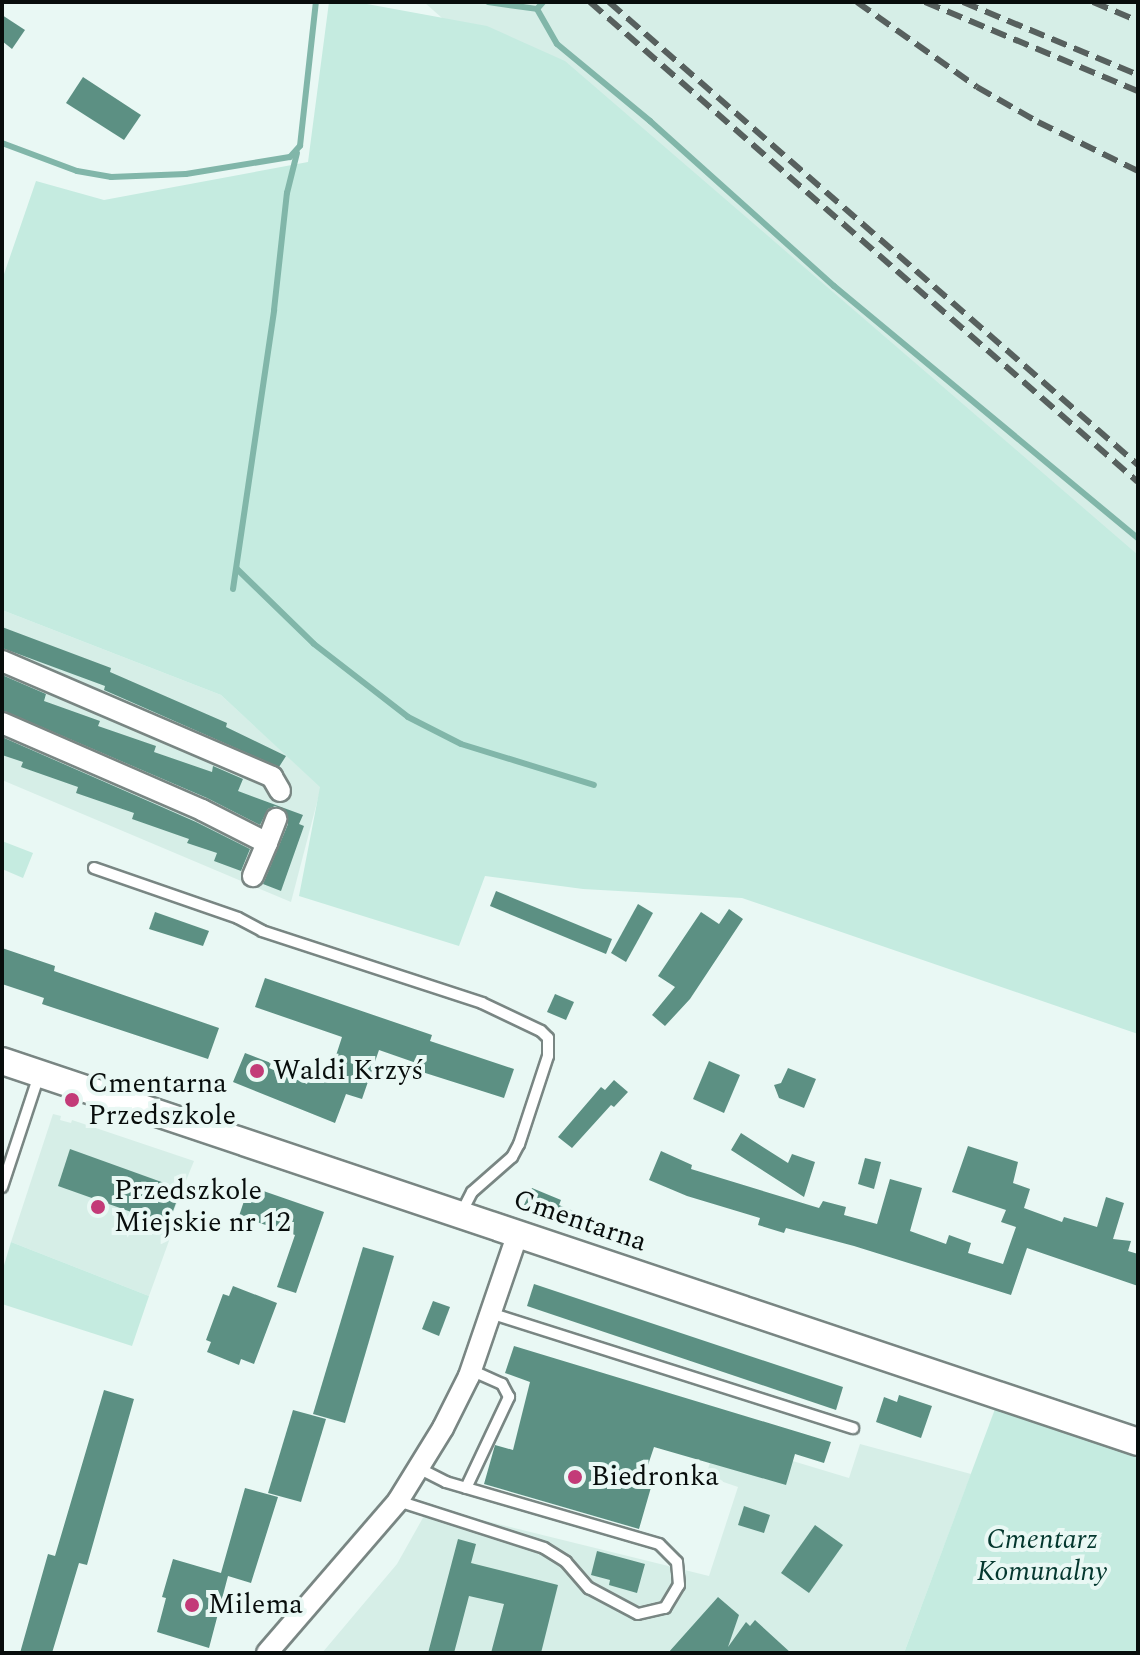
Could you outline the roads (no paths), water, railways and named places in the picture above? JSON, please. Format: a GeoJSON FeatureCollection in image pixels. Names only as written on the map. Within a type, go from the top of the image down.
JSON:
{"type":"FeatureCollection","features":[{"type":"Feature","properties":{"kind":"street"},"geometry":{"type":"LineString","coordinates":[[2,661],[272,777],[280,791]]}},
{"type":"Feature","properties":{"kind":"street"},"geometry":{"type":"LineString","coordinates":[[2,723],[202,810],[267,843]]}},
{"type":"Feature","properties":{"kind":"street"},"geometry":{"type":"LineString","coordinates":[[253,876],[276,819]]}},
{"type":"Feature","properties":{"kind":"street","name":"Cmentarna"},"geometry":{"type":"LineString","coordinates":[[2,1061],[518,1233],[750,1315],[1138,1442]]}},
{"type":"Feature","properties":{"kind":"street"},"geometry":{"type":"LineString","coordinates":[[267,1653],[398,1501],[443,1428],[471,1370],[518,1233]]}},
{"type":"Feature","properties":{"kind":"lane"},"geometry":{"type":"LineString","coordinates":[[94,868],[238,918],[262,931],[482,1003],[541,1031],[548,1038],[548,1056],[519,1144],[512,1157],[472,1192],[461,1214]]}},
{"type":"Feature","properties":{"kind":"lane"},"geometry":{"type":"LineString","coordinates":[[2,1187],[40,1073]]}},
{"type":"Feature","properties":{"kind":"lane"},"geometry":{"type":"LineString","coordinates":[[490,1313],[853,1428]]}},
{"type":"Feature","properties":{"kind":"lane"},"geometry":{"type":"LineString","coordinates":[[466,1488],[509,1397],[502,1384],[471,1370]]}},
{"type":"Feature","properties":{"kind":"lane"},"geometry":{"type":"LineString","coordinates":[[398,1501],[544,1548],[566,1562],[589,1588],[638,1614],[665,1608],[679,1585],[677,1562],[659,1544],[466,1488],[418,1468]]}},
{"type":"Feature","properties":{"kind":"waterway"},"geometry":{"type":"LineString","coordinates":[[2,143],[77,171],[111,177],[186,174],[290,157],[300,146],[316,2]]}},
{"type":"Feature","properties":{"kind":"waterway"},"geometry":{"type":"LineString","coordinates":[[488,2],[537,9],[543,2]]}},
{"type":"Feature","properties":{"kind":"waterway"},"geometry":{"type":"LineString","coordinates":[[537,9],[557,44],[650,121],[834,286],[1138,538]]}},
{"type":"Feature","properties":{"kind":"waterway"},"geometry":{"type":"LineString","coordinates":[[233,589],[274,310],[287,193],[297,153]]}},
{"type":"Feature","properties":{"kind":"waterway"},"geometry":{"type":"LineString","coordinates":[[237,569],[314,644],[408,717],[461,744],[594,785]]}},
{"type":"Feature","properties":{"kind":"railway"},"geometry":{"type":"LineString","coordinates":[[590,2],[1138,482]]}},
{"type":"Feature","properties":{"kind":"railway"},"geometry":{"type":"LineString","coordinates":[[609,2],[1138,465]]}},
{"type":"Feature","properties":{"kind":"railway"},"geometry":{"type":"LineString","coordinates":[[857,2],[977,87],[1038,122],[1138,171]]}},
{"type":"Feature","properties":{"kind":"railway"},"geometry":{"type":"LineString","coordinates":[[925,2],[1138,91]]}},
{"type":"Feature","properties":{"kind":"railway"},"geometry":{"type":"LineString","coordinates":[[963,2],[1138,75]]}},
{"type":"Feature","properties":{"kind":"railway"},"geometry":{"type":"LineString","coordinates":[[1093,2],[1138,21]]}},
{"type":"Feature","properties":{"kind":"place","name":"Waldi Krzyś"},"geometry":{"type":"Point","coordinates":[257,1071]}},
{"type":"Feature","properties":{"kind":"place","name":"Cmentarna Przedszkole"},"geometry":{"type":"Point","coordinates":[72,1100]}},
{"type":"Feature","properties":{"kind":"place","name":"Przedszkole Miejskie nr 12"},"geometry":{"type":"Point","coordinates":[98,1207]}},
{"type":"Feature","properties":{"kind":"place","name":"Biedronka"},"geometry":{"type":"Point","coordinates":[575,1477]}},
{"type":"Feature","properties":{"kind":"place","name":"Milema"},"geometry":{"type":"Point","coordinates":[192,1605]}},
{"type":"Feature","properties":{"kind":"park label","name":"Cmentarz Komunalny"},"geometry":{"type":"Point","coordinates":[1042,1556]}}]}
